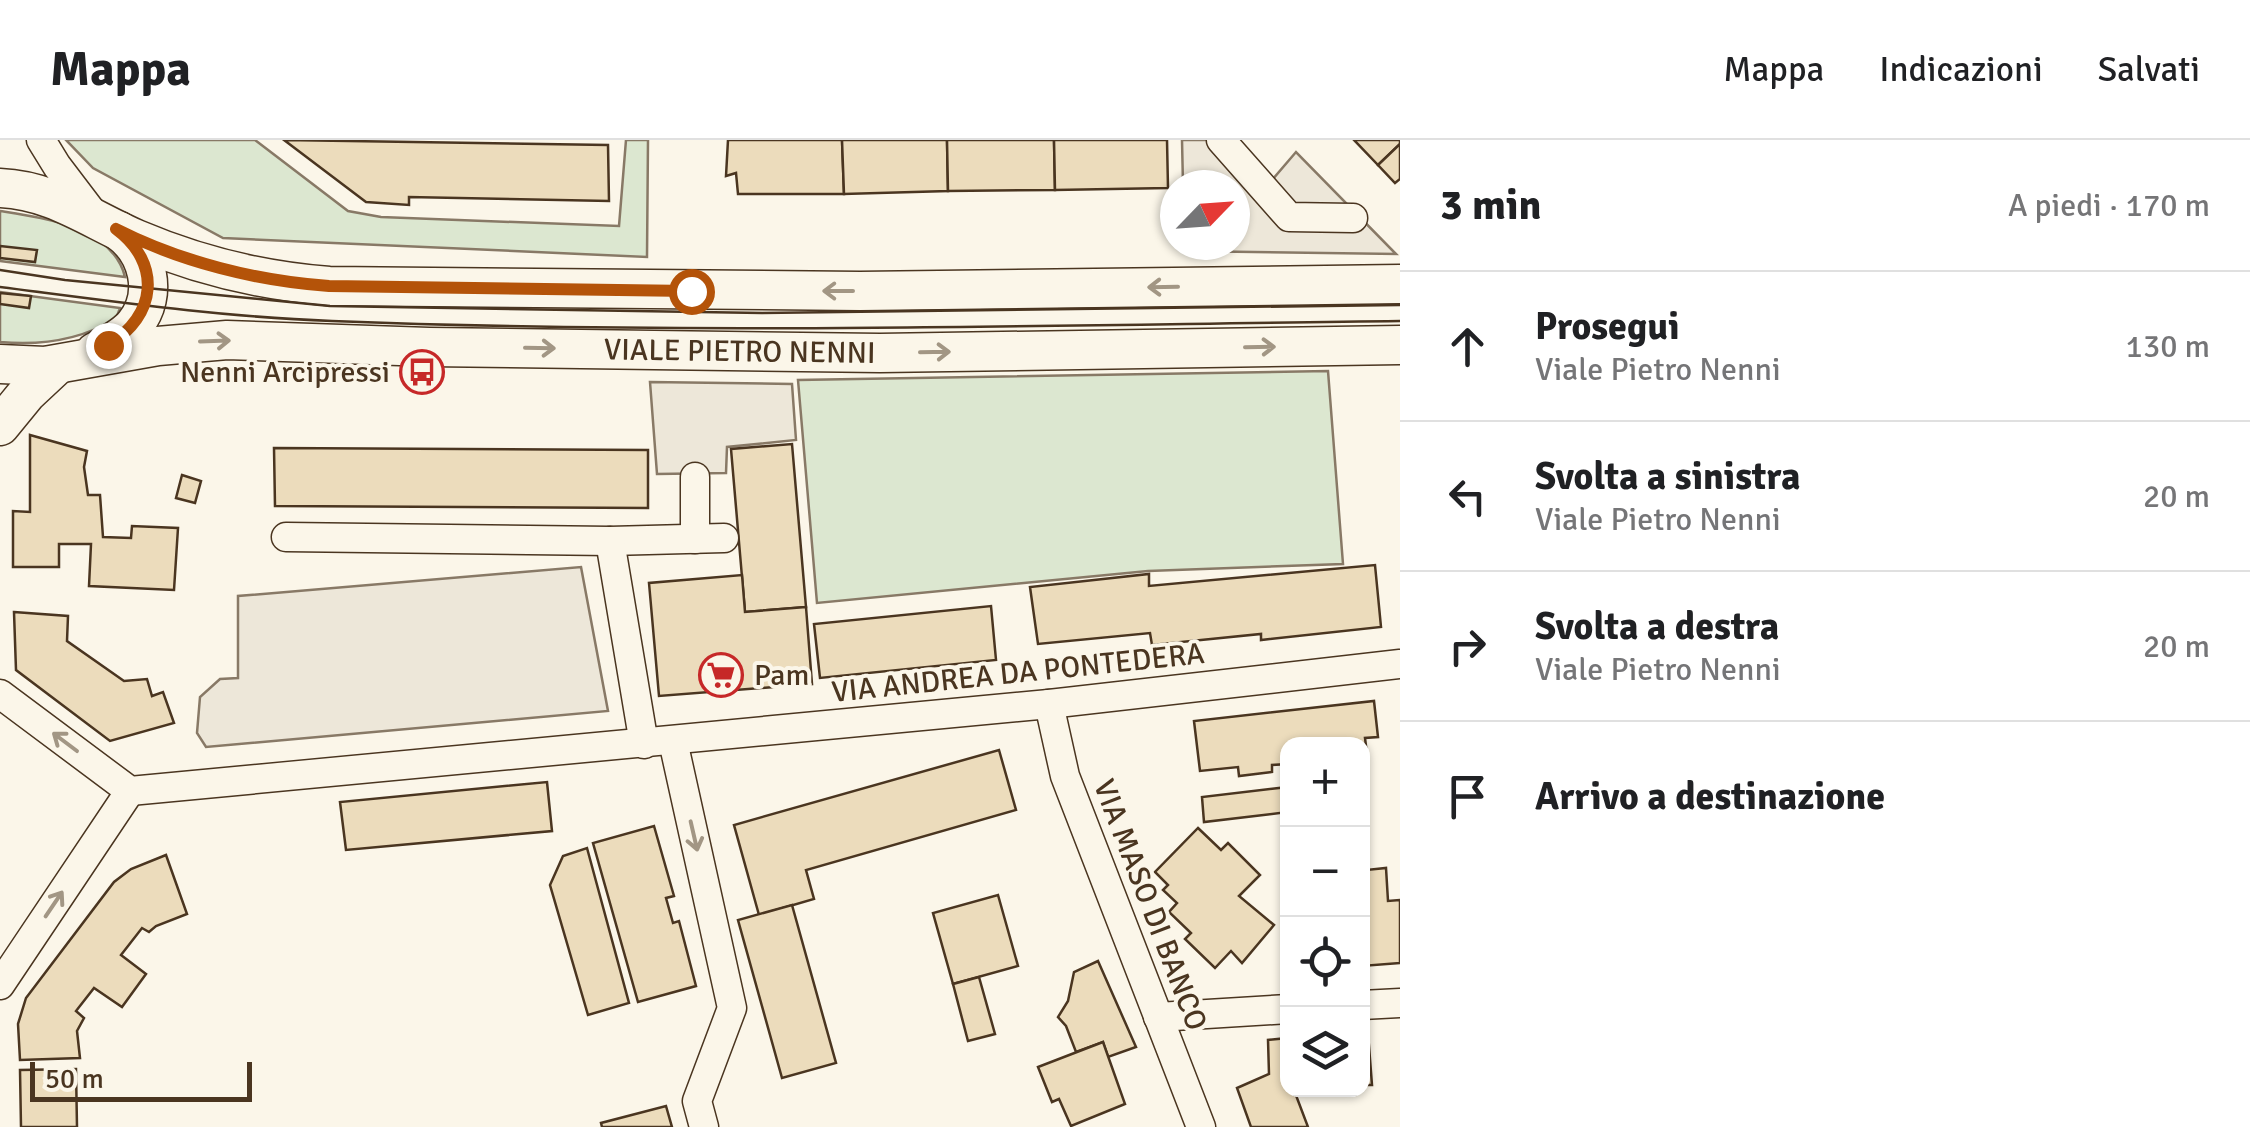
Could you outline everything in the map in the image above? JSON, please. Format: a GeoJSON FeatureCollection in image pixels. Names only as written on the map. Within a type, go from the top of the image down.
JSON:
{"type":"FeatureCollection","features":[{"type":"Feature","properties":{"kind":"main road","name":"VIALE PIETRO NENNI"},"geometry":{"type":"LineString","coordinates":[[0,188],[55,199],[137,239],[233,272],[329,286],[860,291],[1400,284]]}},
{"type":"Feature","properties":{"kind":"main road"},"geometry":{"type":"LineString","coordinates":[[0,426],[26,393],[70,361],[126,333],[136,323],[147,288],[144,261],[138,248],[106,223]]}},
{"type":"Feature","properties":{"kind":"main road","name":"VIALE PIETRO NENNI"},"geometry":{"type":"LineString","coordinates":[[0,364],[70,361],[184,343],[245,340],[429,348],[880,353],[1400,345]]}},
{"type":"Feature","properties":{"kind":"street"},"geometry":{"type":"LineString","coordinates":[[41,140],[56,166],[106,223]]}},
{"type":"Feature","properties":{"kind":"street"},"geometry":{"type":"LineString","coordinates":[[1221,140],[1289,217],[1354,218]]}},
{"type":"Feature","properties":{"kind":"street"},"geometry":{"type":"LineString","coordinates":[[695,477],[695,539]]}},
{"type":"Feature","properties":{"kind":"street"},"geometry":{"type":"LineString","coordinates":[[286,537],[610,541],[724,538]]}},
{"type":"Feature","properties":{"kind":"street"},"geometry":{"type":"LineString","coordinates":[[610,541],[644,744]]}},
{"type":"Feature","properties":{"kind":"street","name":"VIA ANDREA DA PONTEDERA"},"geometry":{"type":"LineString","coordinates":[[130,791],[1049,704],[1400,664]]}},
{"type":"Feature","properties":{"kind":"street"},"geometry":{"type":"LineString","coordinates":[[0,694],[130,791],[0,986]]}},
{"type":"Feature","properties":{"kind":"street","name":"VIA MASO DI BANCO"},"geometry":{"type":"LineString","coordinates":[[1049,704],[1065,776],[1201,1127]]}},
{"type":"Feature","properties":{"kind":"street"},"geometry":{"type":"LineString","coordinates":[[673,741],[732,1008],[696,1101],[704,1127]]}},
{"type":"Feature","properties":{"kind":"street"},"geometry":{"type":"LineString","coordinates":[[1370,1005],[1400,1003]]}},
{"type":"Feature","properties":{"kind":"street"},"geometry":{"type":"LineString","coordinates":[[1158,1017],[1280,1009]]}},
{"type":"Feature","properties":{"kind":"green space"},"geometry":{"type":"Polygon","coordinates":[[[66,140],[255,140],[348,211],[381,217],[619,226],[626,140],[648,140],[647,257],[223,238],[93,168],[66,140]]]}},
{"type":"Feature","properties":{"kind":"green space"},"geometry":{"type":"Polygon","coordinates":[[[0,211],[56,222],[92,236],[118,260],[125,277],[0,261],[0,211]]]}},
{"type":"Feature","properties":{"kind":"green space"},"geometry":{"type":"Polygon","coordinates":[[[0,292],[120,308],[116,319],[75,337],[31,343],[0,342],[0,292]]]}},
{"type":"Feature","properties":{"kind":"green space"},"geometry":{"type":"Polygon","coordinates":[[[1328,371],[1343,564],[1148,571],[817,603],[798,380],[1328,371]]]}},
{"type":"Feature","properties":{"kind":"shaded area"},"geometry":{"type":"Polygon","coordinates":[[[1182,140],[1236,140],[1272,180],[1296,152],[1396,254],[1250,252],[1250,170],[1183,170],[1182,140]]]}},
{"type":"Feature","properties":{"kind":"shaded area"},"geometry":{"type":"Polygon","coordinates":[[[650,382],[792,384],[796,440],[727,447],[726,473],[657,474],[650,382]]]}},
{"type":"Feature","properties":{"kind":"shaded area"},"geometry":{"type":"Polygon","coordinates":[[[581,567],[608,711],[206,747],[197,733],[200,697],[220,679],[238,678],[238,596],[581,567]]]}},
{"type":"Feature","properties":{"kind":"building"},"geometry":{"type":"Polygon","coordinates":[[[284,140],[608,145],[609,201],[409,197],[409,205],[366,202],[284,140]]]}},
{"type":"Feature","properties":{"kind":"building"},"geometry":{"type":"Polygon","coordinates":[[[728,140],[842,140],[844,194],[738,194],[736,173],[726,176],[728,140]]]}},
{"type":"Feature","properties":{"kind":"building"},"geometry":{"type":"Polygon","coordinates":[[[842,140],[947,140],[948,191],[844,194],[842,140]]]}},
{"type":"Feature","properties":{"kind":"building"},"geometry":{"type":"Polygon","coordinates":[[[947,140],[1054,140],[1055,190],[948,191],[947,140]]]}},
{"type":"Feature","properties":{"kind":"building"},"geometry":{"type":"Polygon","coordinates":[[[1054,140],[1167,140],[1168,170],[1160,170],[1160,188],[1055,190],[1054,140]]]}},
{"type":"Feature","properties":{"kind":"building"},"geometry":{"type":"Polygon","coordinates":[[[1354,140],[1400,140],[1400,144],[1378,165],[1354,140]]]}},
{"type":"Feature","properties":{"kind":"building"},"geometry":{"type":"Polygon","coordinates":[[[1400,144],[1400,179],[1395,183],[1378,165],[1400,144]]]}},
{"type":"Feature","properties":{"kind":"building"},"geometry":{"type":"Polygon","coordinates":[[[0,246],[37,250],[35,262],[0,258],[0,246]]]}},
{"type":"Feature","properties":{"kind":"building"},"geometry":{"type":"Polygon","coordinates":[[[0,293],[31,296],[29,308],[0,304],[0,293]]]}},
{"type":"Feature","properties":{"kind":"building"},"geometry":{"type":"Polygon","coordinates":[[[30,435],[87,451],[84,467],[88,495],[100,495],[103,537],[131,538],[132,526],[178,528],[174,590],[89,586],[91,544],[59,544],[59,567],[13,567],[13,511],[30,512],[30,435]]]}},
{"type":"Feature","properties":{"kind":"building"},"geometry":{"type":"Polygon","coordinates":[[[792,444],[806,607],[745,612],[731,449],[792,444]]]}},
{"type":"Feature","properties":{"kind":"building"},"geometry":{"type":"Polygon","coordinates":[[[274,448],[648,450],[648,508],[275,506],[274,448]]]}},
{"type":"Feature","properties":{"kind":"building"},"geometry":{"type":"Polygon","coordinates":[[[182,475],[201,481],[195,503],[176,498],[182,475]]]}},
{"type":"Feature","properties":{"kind":"building"},"geometry":{"type":"Polygon","coordinates":[[[1375,565],[1381,627],[1261,640],[1261,634],[1152,645],[1150,633],[1038,644],[1030,587],[1149,574],[1149,586],[1375,565]]]}},
{"type":"Feature","properties":{"kind":"building"},"geometry":{"type":"Polygon","coordinates":[[[742,575],[745,612],[806,607],[812,684],[659,696],[649,583],[742,575]]]}},
{"type":"Feature","properties":{"kind":"building"},"geometry":{"type":"Polygon","coordinates":[[[991,606],[996,660],[820,678],[814,624],[991,606]]]}},
{"type":"Feature","properties":{"kind":"building"},"geometry":{"type":"Polygon","coordinates":[[[14,612],[68,616],[67,641],[124,681],[147,679],[152,696],[163,692],[174,723],[110,741],[16,670],[14,612]]]}},
{"type":"Feature","properties":{"kind":"building"},"geometry":{"type":"Polygon","coordinates":[[[1374,701],[1378,737],[1280,737],[1280,764],[1272,765],[1272,772],[1239,776],[1238,767],[1200,771],[1194,721],[1374,701]]]}},
{"type":"Feature","properties":{"kind":"building"},"geometry":{"type":"Polygon","coordinates":[[[999,750],[1016,810],[806,870],[814,899],[759,915],[734,825],[999,750]]]}},
{"type":"Feature","properties":{"kind":"building"},"geometry":{"type":"Polygon","coordinates":[[[547,782],[552,831],[346,850],[340,802],[547,782]]]}},
{"type":"Feature","properties":{"kind":"building"},"geometry":{"type":"Polygon","coordinates":[[[1280,788],[1280,813],[1204,822],[1202,797],[1280,788]]]}},
{"type":"Feature","properties":{"kind":"building"},"geometry":{"type":"Polygon","coordinates":[[[654,826],[674,896],[666,898],[673,923],[679,921],[696,986],[638,1002],[593,843],[654,826]]]}},
{"type":"Feature","properties":{"kind":"building"},"geometry":{"type":"Polygon","coordinates":[[[1198,828],[1221,850],[1228,843],[1260,875],[1239,896],[1274,925],[1242,963],[1231,951],[1215,968],[1185,939],[1191,933],[1169,912],[1177,903],[1163,890],[1168,885],[1155,872],[1198,828]]]}},
{"type":"Feature","properties":{"kind":"building"},"geometry":{"type":"Polygon","coordinates":[[[587,848],[629,1003],[588,1015],[550,885],[563,856],[587,848]]]}},
{"type":"Feature","properties":{"kind":"building"},"geometry":{"type":"Polygon","coordinates":[[[166,855],[187,914],[149,932],[142,928],[121,955],[146,974],[122,1007],[94,988],[76,1011],[84,1018],[77,1031],[80,1058],[20,1060],[18,1024],[26,998],[114,882],[131,869],[166,855]]]}},
{"type":"Feature","properties":{"kind":"building"},"geometry":{"type":"Polygon","coordinates":[[[1386,868],[1388,901],[1400,900],[1400,963],[1370,965],[1370,870],[1386,868]]]}},
{"type":"Feature","properties":{"kind":"building"},"geometry":{"type":"Polygon","coordinates":[[[998,895],[1018,966],[953,984],[933,913],[998,895]]]}},
{"type":"Feature","properties":{"kind":"building"},"geometry":{"type":"Polygon","coordinates":[[[792,905],[836,1063],[782,1078],[738,920],[792,905]]]}},
{"type":"Feature","properties":{"kind":"building"},"geometry":{"type":"Polygon","coordinates":[[[1098,961],[1136,1047],[1108,1057],[1103,1042],[1076,1052],[1058,1017],[1068,1001],[1074,972],[1098,961]]]}},
{"type":"Feature","properties":{"kind":"building"},"geometry":{"type":"Polygon","coordinates":[[[979,977],[995,1034],[968,1041],[953,984],[979,977]]]}},
{"type":"Feature","properties":{"kind":"building"},"geometry":{"type":"Polygon","coordinates":[[[1280,1039],[1280,1097],[1297,1097],[1308,1127],[1251,1127],[1237,1088],[1269,1074],[1268,1040],[1280,1039]]]}},
{"type":"Feature","properties":{"kind":"building"},"geometry":{"type":"Polygon","coordinates":[[[1103,1042],[1125,1104],[1071,1126],[1059,1099],[1052,1102],[1038,1067],[1103,1042]]]}},
{"type":"Feature","properties":{"kind":"building"},"geometry":{"type":"Polygon","coordinates":[[[76,1069],[77,1127],[21,1127],[20,1070],[76,1069]]]}},
{"type":"Feature","properties":{"kind":"building"},"geometry":{"type":"Polygon","coordinates":[[[666,1106],[672,1127],[602,1127],[601,1123],[666,1106]]]}},
{"type":"Feature","properties":{"kind":"tram line"},"geometry":{"type":"LineString","coordinates":[[0,270],[330,306],[762,313],[1400,305]]}},
{"type":"Feature","properties":{"kind":"tram line"},"geometry":{"type":"LineString","coordinates":[[0,287],[249,316],[465,325],[866,328],[1400,321]]}},
{"type":"Feature","properties":{"kind":"place","name":"Nenni Arcipressi"},"geometry":{"type":"Point","coordinates":[422,372]}},
{"type":"Feature","properties":{"kind":"place","name":"Pam"},"geometry":{"type":"Point","coordinates":[721,675]}},
{"type":"Feature","properties":{"kind":"route"},"geometry":{"type":"LineString","coordinates":[[108,345],[136,323],[147,288],[142,254],[116,229],[233,272],[281,282],[691,291]]}}]}
